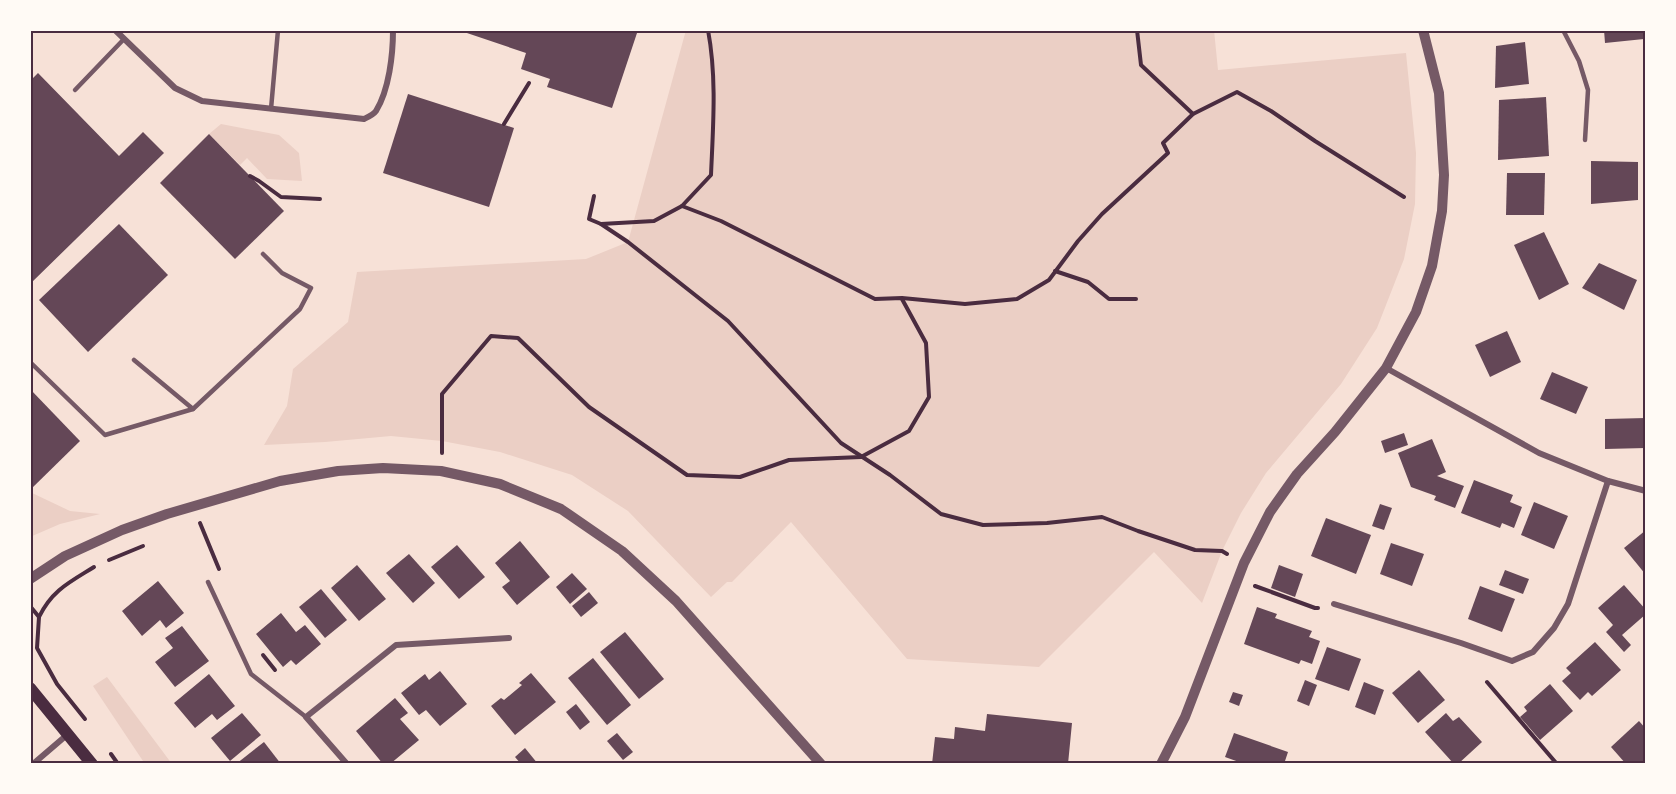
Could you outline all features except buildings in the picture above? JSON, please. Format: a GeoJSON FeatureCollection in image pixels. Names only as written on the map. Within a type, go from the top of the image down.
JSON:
{"type":"FeatureCollection","features":[{"type":"Feature","properties":{"kind":"main road"},"geometry":{"type":"LineString","coordinates":[[30,688],[92,764]]}},
{"type":"Feature","properties":{"kind":"street"},"geometry":{"type":"LineString","coordinates":[[114,30],[175,88],[202,101],[364,119],[375,113],[386,85],[393,51],[393,30]]}},
{"type":"Feature","properties":{"kind":"street"},"geometry":{"type":"LineString","coordinates":[[1161,764],[1185,717],[1244,562],[1270,512],[1297,474],[1335,432],[1386,368],[1416,312],[1432,266],[1442,211],[1444,175],[1439,93],[1423,30]]}},
{"type":"Feature","properties":{"kind":"street"},"geometry":{"type":"LineString","coordinates":[[1386,368],[1539,453],[1608,481],[1646,491]]}},
{"type":"Feature","properties":{"kind":"street"},"geometry":{"type":"LineString","coordinates":[[30,579],[65,556],[122,530],[167,514],[280,481],[338,471],[383,468],[441,471],[500,484],[561,509],[622,551],[676,601],[821,764]]}},
{"type":"Feature","properties":{"kind":"street"},"geometry":{"type":"LineString","coordinates":[[1334,604],[1512,660],[1533,652],[1554,628],[1568,604],[1608,481]]}},
{"type":"Feature","properties":{"kind":"street"},"geometry":{"type":"LineString","coordinates":[[347,764],[306,717],[396,645],[509,638]]}},
{"type":"Feature","properties":{"kind":"street"},"geometry":{"type":"LineString","coordinates":[[33,764],[68,734]]}},
{"type":"Feature","properties":{"kind":"lane"},"geometry":{"type":"LineString","coordinates":[[271,109],[278,30]]}},
{"type":"Feature","properties":{"kind":"lane"},"geometry":{"type":"LineString","coordinates":[[1563,30],[1579,61],[1588,90],[1585,140]]}},
{"type":"Feature","properties":{"kind":"lane"},"geometry":{"type":"LineString","coordinates":[[75,90],[124,39]]}},
{"type":"Feature","properties":{"kind":"lane"},"geometry":{"type":"LineString","coordinates":[[30,362],[105,435],[193,410],[300,309],[311,288],[282,273],[263,254]]}},
{"type":"Feature","properties":{"kind":"lane"},"geometry":{"type":"LineString","coordinates":[[135,360],[193,410]]}},
{"type":"Feature","properties":{"kind":"lane"},"geometry":{"type":"LineString","coordinates":[[208,582],[251,674],[306,717]]}},
{"type":"Feature","properties":{"kind":"path"},"geometry":{"type":"LineString","coordinates":[[601,224],[654,221],[682,206],[711,175],[714,94],[708,30]]}},
{"type":"Feature","properties":{"kind":"path"},"geometry":{"type":"LineString","coordinates":[[1137,30],[1141,65],[1193,114]]}},
{"type":"Feature","properties":{"kind":"path"},"geometry":{"type":"LineString","coordinates":[[504,124],[529,83]]}},
{"type":"Feature","properties":{"kind":"path"},"geometry":{"type":"LineString","coordinates":[[682,206],[721,221],[875,299],[902,298],[965,304],[1017,299],[1048,280],[1102,214],[1168,153],[1163,143],[1193,114],[1237,92],[1271,111],[1404,196]]}},
{"type":"Feature","properties":{"kind":"path"},"geometry":{"type":"LineString","coordinates":[[250,176],[281,196],[320,199]]}},
{"type":"Feature","properties":{"kind":"path"},"geometry":{"type":"LineString","coordinates":[[594,196],[589,219],[628,242],[728,321],[841,443],[890,475],[941,514],[983,525],[1047,524],[1102,517],[1195,550],[1222,551],[1244,562]]}},
{"type":"Feature","properties":{"kind":"path"},"geometry":{"type":"LineString","coordinates":[[1055,271],[1088,282],[1109,299],[1137,299]]}},
{"type":"Feature","properties":{"kind":"path"},"geometry":{"type":"LineString","coordinates":[[441,471],[442,394],[491,336],[518,338],[589,407],[687,475],[740,477],[789,460],[861,457],[909,431],[929,397],[926,343],[902,298]]}},
{"type":"Feature","properties":{"kind":"path"},"geometry":{"type":"LineString","coordinates":[[191,529],[201,526]]}},
{"type":"Feature","properties":{"kind":"path"},"geometry":{"type":"LineString","coordinates":[[86,721],[57,684],[37,648],[39,617],[46,603],[62,586],[93,567],[152,542]]}},
{"type":"Feature","properties":{"kind":"path"},"geometry":{"type":"LineString","coordinates":[[1237,580],[1315,608],[1334,604]]}},
{"type":"Feature","properties":{"kind":"path"},"geometry":{"type":"LineString","coordinates":[[30,606],[39,617]]}},
{"type":"Feature","properties":{"kind":"path"},"geometry":{"type":"LineString","coordinates":[[1487,682],[1557,764]]}},
{"type":"Feature","properties":{"kind":"path"},"geometry":{"type":"LineString","coordinates":[[105,747],[118,764]]}},
{"type":"Feature","properties":{"kind":"shaded area"},"geometry":{"type":"Polygon","coordinates":[[[686,30],[1214,30],[1218,70],[1406,53],[1416,153],[1415,204],[1404,259],[1377,328],[1341,384],[1266,473],[1241,513],[1222,551],[1202,603],[1154,552],[1039,667],[907,659],[791,522],[732,582],[727,582],[711,597],[628,511],[572,475],[500,452],[442,441],[391,436],[264,445],[287,406],[293,369],[348,322],[357,272],[586,259],[628,242],[686,30]]]}},
{"type":"Feature","properties":{"kind":"shaded area"},"geometry":{"type":"Polygon","coordinates":[[[221,124],[279,135],[299,153],[302,181],[267,179],[247,158],[240,165],[209,134],[221,124]]]}},
{"type":"Feature","properties":{"kind":"shaded area"},"geometry":{"type":"Polygon","coordinates":[[[30,492],[70,511],[100,514],[60,524],[30,537],[30,492]]]}},
{"type":"Feature","properties":{"kind":"shaded area"},"geometry":{"type":"Polygon","coordinates":[[[107,677],[172,764],[145,764],[93,686],[107,677]]]}}]}
